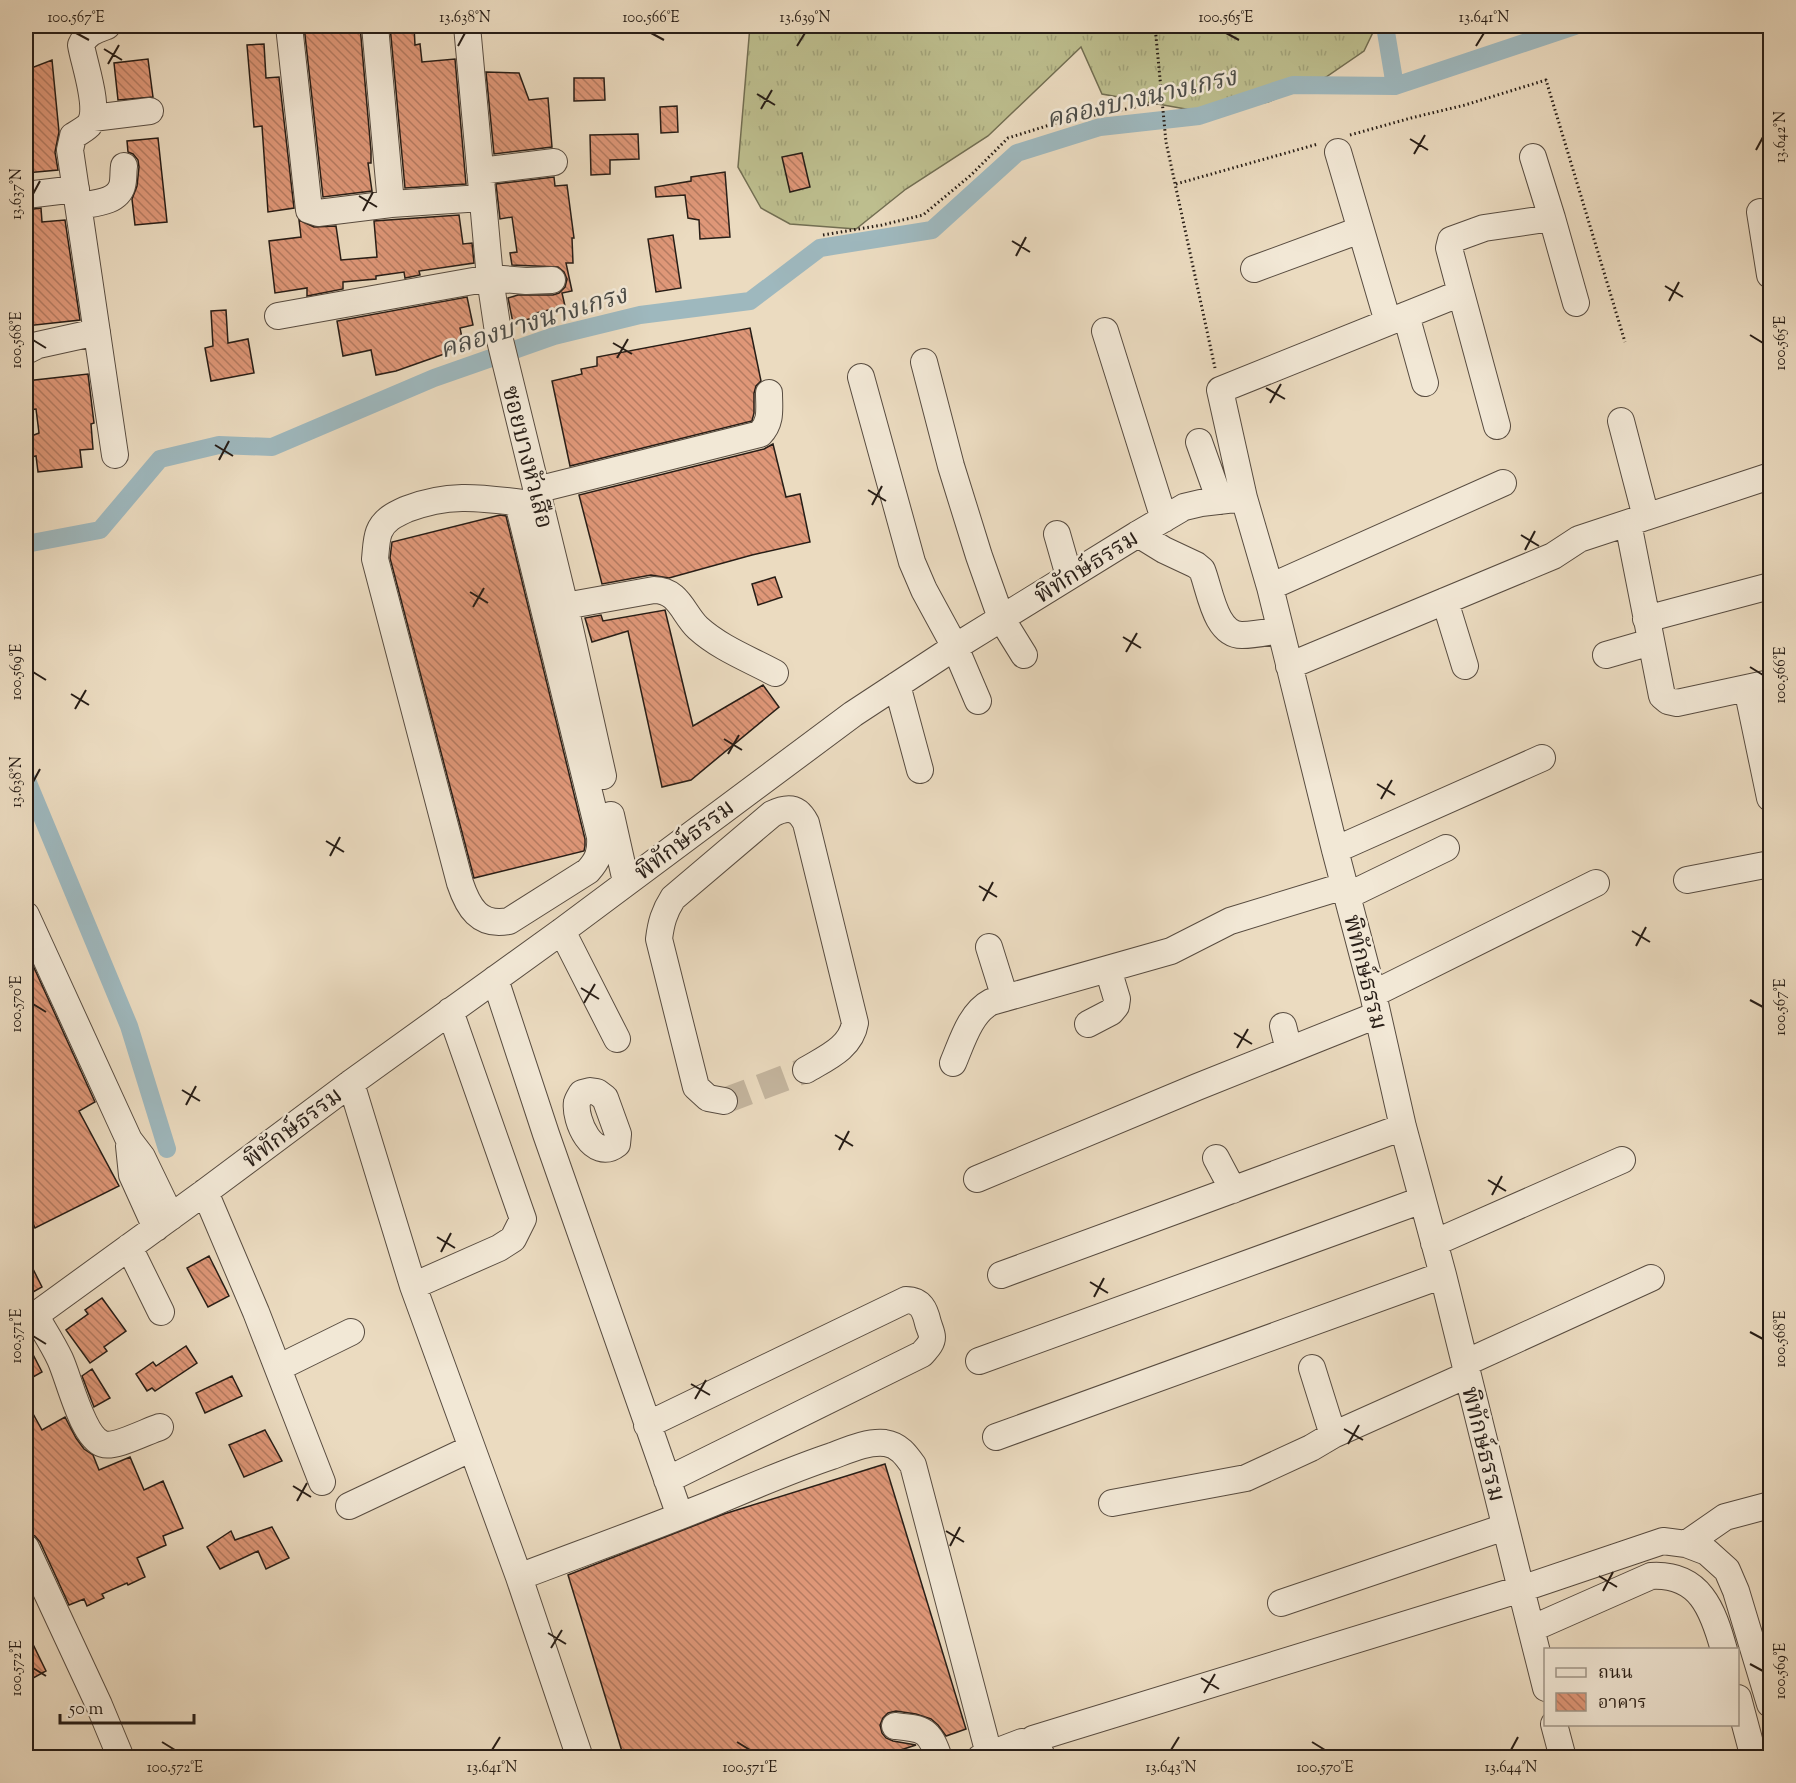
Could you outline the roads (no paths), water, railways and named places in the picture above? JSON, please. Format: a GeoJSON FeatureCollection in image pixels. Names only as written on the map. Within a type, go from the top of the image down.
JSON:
{"type":"FeatureCollection","features":[{"type":"Feature","properties":{"kind":"street"},"geometry":{"type":"LineString","coordinates":[[106,26],[90,33],[81,45],[94,105],[93,118],[88,126],[73,136],[70,150],[115,455]]}},
{"type":"Feature","properties":{"kind":"street"},"geometry":{"type":"LineString","coordinates":[[288,26],[309,210],[318,213],[391,204],[482,198]]}},
{"type":"Feature","properties":{"kind":"street"},"geometry":{"type":"LineString","coordinates":[[375,26],[391,204]]}},
{"type":"Feature","properties":{"kind":"street","name":"ซอยบางหัวเสือ"},"geometry":{"type":"LineString","coordinates":[[467,26],[490,278],[498,332],[532,500],[565,606],[626,882]]}},
{"type":"Feature","properties":{"kind":"street"},"geometry":{"type":"LineString","coordinates":[[93,118],[150,111]]}},
{"type":"Feature","properties":{"kind":"street"},"geometry":{"type":"LineString","coordinates":[[1335,144],[1360,230],[1425,383]]}},
{"type":"Feature","properties":{"kind":"street"},"geometry":{"type":"LineString","coordinates":[[1533,157],[1576,303]]}},
{"type":"Feature","properties":{"kind":"street"},"geometry":{"type":"LineString","coordinates":[[480,171],[554,162]]}},
{"type":"Feature","properties":{"kind":"street"},"geometry":{"type":"LineString","coordinates":[[26,195],[107,200],[117,194],[122,187],[124,166]]}},
{"type":"Feature","properties":{"kind":"street"},"geometry":{"type":"LineString","coordinates":[[1760,212],[1770,275]]}},
{"type":"Feature","properties":{"kind":"street"},"geometry":{"type":"LineString","coordinates":[[1497,426],[1449,248],[1451,240],[1484,228],[1552,218]]}},
{"type":"Feature","properties":{"kind":"street"},"geometry":{"type":"LineString","coordinates":[[1254,269],[1360,230]]}},
{"type":"Feature","properties":{"kind":"street"},"geometry":{"type":"LineString","coordinates":[[278,316],[490,278],[552,280]]}},
{"type":"Feature","properties":{"kind":"street"},"geometry":{"type":"LineString","coordinates":[[1232,499],[1220,390],[1461,293]]}},
{"type":"Feature","properties":{"kind":"street"},"geometry":{"type":"LineString","coordinates":[[1106,331],[1164,519]]}},
{"type":"Feature","properties":{"kind":"street"},"geometry":{"type":"LineString","coordinates":[[26,351],[38,345],[97,332]]}},
{"type":"Feature","properties":{"kind":"street"},"geometry":{"type":"LineString","coordinates":[[924,362],[951,466],[979,556],[1001,618],[1024,655]]}},
{"type":"Feature","properties":{"kind":"street"},"geometry":{"type":"LineString","coordinates":[[861,377],[912,562],[924,590],[955,647],[978,701]]}},
{"type":"Feature","properties":{"kind":"street"},"geometry":{"type":"LineString","coordinates":[[532,500],[601,847],[597,860],[588,871],[508,921],[498,923],[473,911],[460,883],[375,559],[380,531],[386,521],[397,513],[422,504],[455,497],[532,500],[760,434],[770,420],[769,393]]}},
{"type":"Feature","properties":{"kind":"street"},"geometry":{"type":"LineString","coordinates":[[1621,421],[1637,520],[1649,631],[1662,696],[1668,701],[1677,703],[1759,686],[1770,798]]}},
{"type":"Feature","properties":{"kind":"street"},"geometry":{"type":"LineString","coordinates":[[1199,442],[1232,499]]}},
{"type":"Feature","properties":{"kind":"street"},"geometry":{"type":"LineString","coordinates":[[1289,666],[1553,556],[1579,539],[1770,476]]}},
{"type":"Feature","properties":{"kind":"street"},"geometry":{"type":"LineString","coordinates":[[1270,587],[1503,483]]}},
{"type":"Feature","properties":{"kind":"street","name":"พิทักษ์ธรรม"},"geometry":{"type":"LineString","coordinates":[[30,1318],[562,931],[853,714],[1001,618],[1184,507],[1232,499],[1270,587],[1544,1685]]}},
{"type":"Feature","properties":{"kind":"street"},"geometry":{"type":"LineString","coordinates":[[1057,534],[1069,576]]}},
{"type":"Feature","properties":{"kind":"street"},"geometry":{"type":"LineString","coordinates":[[1138,534],[1202,570],[1218,618],[1223,627],[1230,632],[1240,635],[1280,630]]}},
{"type":"Feature","properties":{"kind":"street"},"geometry":{"type":"LineString","coordinates":[[1606,655],[1649,631],[1770,586]]}},
{"type":"Feature","properties":{"kind":"street"},"geometry":{"type":"LineString","coordinates":[[565,606],[663,590],[671,595],[697,627],[715,641],[775,673]]}},
{"type":"Feature","properties":{"kind":"street"},"geometry":{"type":"LineString","coordinates":[[1445,602],[1465,666]]}},
{"type":"Feature","properties":{"kind":"street"},"geometry":{"type":"LineString","coordinates":[[897,685],[920,770]]}},
{"type":"Feature","properties":{"kind":"street"},"geometry":{"type":"LineString","coordinates":[[1335,850],[1542,759]]}},
{"type":"Feature","properties":{"kind":"street"},"geometry":{"type":"LineString","coordinates":[[724,1101],[708,1098],[696,1087],[659,939],[661,922],[673,898],[772,814],[790,808],[803,817],[806,823],[855,1023],[853,1033],[847,1042],[836,1052],[806,1070]]}},
{"type":"Feature","properties":{"kind":"street"},"geometry":{"type":"LineString","coordinates":[[697,830],[717,860]]}},
{"type":"Feature","properties":{"kind":"street"},"geometry":{"type":"LineString","coordinates":[[953,1063],[974,1018],[981,1007],[991,1002],[1171,951],[1230,921],[1345,891],[1446,848]]}},
{"type":"Feature","properties":{"kind":"street"},"geometry":{"type":"LineString","coordinates":[[1687,880],[1770,864]]}},
{"type":"Feature","properties":{"kind":"street"},"geometry":{"type":"LineString","coordinates":[[977,1179],[1286,1038],[1375,1004],[1596,883]]}},
{"type":"Feature","properties":{"kind":"street"},"geometry":{"type":"LineString","coordinates":[[26,915],[129,1140],[142,1157],[163,1223]]}},
{"type":"Feature","properties":{"kind":"street"},"geometry":{"type":"LineString","coordinates":[[562,931],[617,1039]]}},
{"type":"Feature","properties":{"kind":"street"},"geometry":{"type":"LineString","coordinates":[[989,947],[1005,998]]}},
{"type":"Feature","properties":{"kind":"street"},"geometry":{"type":"LineString","coordinates":[[1088,1024],[1111,1012],[1116,1006],[1117,999],[1108,969]]}},
{"type":"Feature","properties":{"kind":"street"},"geometry":{"type":"LineString","coordinates":[[495,978],[546,1134],[680,1516]]}},
{"type":"Feature","properties":{"kind":"street"},"geometry":{"type":"LineString","coordinates":[[413,1286],[499,1248],[513,1239],[522,1219],[450,1011]]}},
{"type":"Feature","properties":{"kind":"street"},"geometry":{"type":"LineString","coordinates":[[351,1083],[413,1286],[519,1577],[580,1758]]}},
{"type":"Feature","properties":{"kind":"street"},"geometry":{"type":"LineString","coordinates":[[546,1134],[580,1122]]}},
{"type":"Feature","properties":{"kind":"street"},"geometry":{"type":"LineString","coordinates":[[1001,1275],[1403,1127]]}},
{"type":"Feature","properties":{"kind":"street"},"geometry":{"type":"LineString","coordinates":[[1216,1158],[1233,1190]]}},
{"type":"Feature","properties":{"kind":"street"},"geometry":{"type":"LineString","coordinates":[[1434,1243],[1622,1160]]}},
{"type":"Feature","properties":{"kind":"street"},"geometry":{"type":"LineString","coordinates":[[205,1192],[256,1312],[322,1482]]}},
{"type":"Feature","properties":{"kind":"street"},"geometry":{"type":"LineString","coordinates":[[979,1361],[1422,1200]]}},
{"type":"Feature","properties":{"kind":"street"},"geometry":{"type":"LineString","coordinates":[[129,1247],[161,1312]]}},
{"type":"Feature","properties":{"kind":"street"},"geometry":{"type":"LineString","coordinates":[[996,1437],[1443,1275]]}},
{"type":"Feature","properties":{"kind":"street"},"geometry":{"type":"LineString","coordinates":[[1112,1503],[1246,1478],[1311,1448],[1651,1278]]}},
{"type":"Feature","properties":{"kind":"street"},"geometry":{"type":"LineString","coordinates":[[647,1425],[906,1300],[920,1304],[925,1312],[933,1338],[930,1346],[922,1354],[667,1480]]}},
{"type":"Feature","properties":{"kind":"street"},"geometry":{"type":"LineString","coordinates":[[30,1318],[61,1360],[81,1415],[95,1439],[101,1444],[111,1445],[160,1427]]}},
{"type":"Feature","properties":{"kind":"street"},"geometry":{"type":"LineString","coordinates":[[278,1368],[351,1332]]}},
{"type":"Feature","properties":{"kind":"street"},"geometry":{"type":"LineString","coordinates":[[1312,1368],[1333,1436]]}},
{"type":"Feature","properties":{"kind":"street"},"geometry":{"type":"LineString","coordinates":[[519,1577],[816,1461],[870,1444],[885,1443],[896,1446],[904,1452],[913,1465],[984,1756],[1033,1746],[1663,1541],[1686,1544],[1707,1552],[1727,1570],[1736,1591],[1770,1704]]}},
{"type":"Feature","properties":{"kind":"street"},"geometry":{"type":"LineString","coordinates":[[349,1506],[472,1448]]}},
{"type":"Feature","properties":{"kind":"street"},"geometry":{"type":"LineString","coordinates":[[1686,1544],[1725,1517],[1770,1505]]}},
{"type":"Feature","properties":{"kind":"street"},"geometry":{"type":"LineString","coordinates":[[1281,1603],[1504,1527]]}},
{"type":"Feature","properties":{"kind":"street"},"geometry":{"type":"LineString","coordinates":[[27,1557],[99,1705],[121,1758]]}},
{"type":"Feature","properties":{"kind":"street"},"geometry":{"type":"LineString","coordinates":[[1531,1629],[1651,1576],[1668,1575],[1685,1582],[1701,1595],[1710,1609],[1723,1648]]}},
{"type":"Feature","properties":{"kind":"street"},"geometry":{"type":"LineString","coordinates":[[1739,1705],[1754,1758]]}},
{"type":"Feature","properties":{"kind":"street"},"geometry":{"type":"LineString","coordinates":[[895,1726],[923,1731],[932,1739],[939,1758]]}},
{"type":"Feature","properties":{"kind":"street"},"geometry":{"type":"LineString","coordinates":[[1554,1726],[1563,1758]]}},
{"type":"Feature","properties":{"kind":"waterway"},"geometry":{"type":"LineString","coordinates":[[1385,26],[1395,86]]}},
{"type":"Feature","properties":{"kind":"waterway","name":"คลองบางนางเกรง"},"geometry":{"type":"LineString","coordinates":[[26,544],[100,530],[160,459],[219,445],[272,447],[434,378],[554,336],[640,315],[750,301],[820,248],[932,230],[1017,153],[1100,127],[1199,116],[1293,85],[1395,86],[1575,26]]}},
{"type":"Feature","properties":{"kind":"waterway"},"geometry":{"type":"LineString","coordinates":[[26,778],[129,1026],[167,1149]]}},
{"type":"Feature","properties":{"kind":"tunnel"},"geometry":{"type":"LineString","coordinates":[[724,1101],[806,1070]]}}]}
